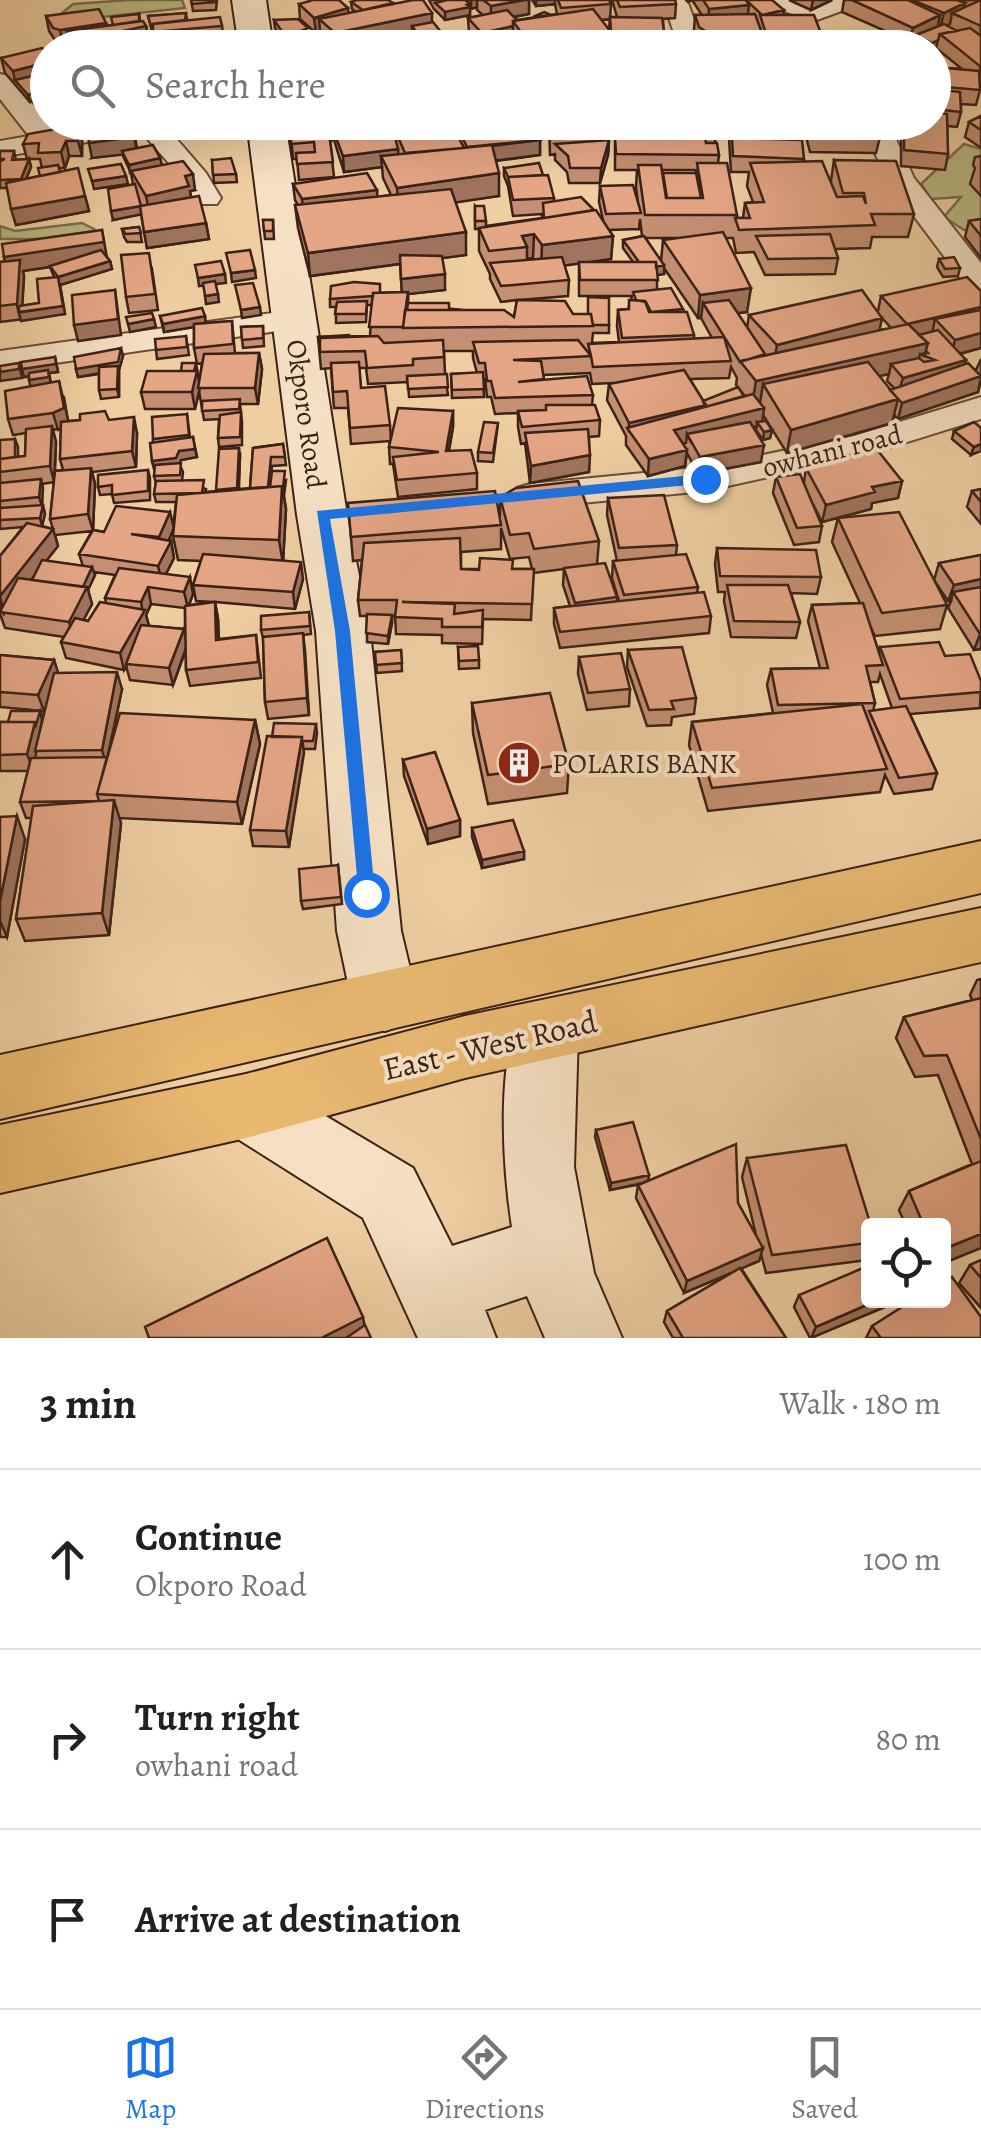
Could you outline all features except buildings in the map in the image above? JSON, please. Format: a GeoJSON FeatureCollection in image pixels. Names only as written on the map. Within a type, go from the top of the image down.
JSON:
{"type":"FeatureCollection","features":[{"type":"Feature","properties":{"kind":"main road"},"geometry":{"type":"LineString","coordinates":[[249,0],[253,30]]}},
{"type":"Feature","properties":{"kind":"main road","name":"Okporo Road"},"geometry":{"type":"LineString","coordinates":[[268,140],[294,320],[341,513],[342,631],[369,931],[385,1002]]}},
{"type":"Feature","properties":{"kind":"main road"},"geometry":{"type":"LineString","coordinates":[[0,1087],[981,867]]}},
{"type":"Feature","properties":{"kind":"main road","name":"East - West Road"},"geometry":{"type":"LineString","coordinates":[[0,1158],[246,1106],[465,1047],[981,935]]}},
{"type":"Feature","properties":{"kind":"main road"},"geometry":{"type":"LineString","coordinates":[[545,1032],[538,1167],[557,1277],[584,1338]]}},
{"type":"Feature","properties":{"kind":"main road"},"geometry":{"type":"LineString","coordinates":[[246,1106],[388,1193],[447,1313],[552,1251]]}},
{"type":"Feature","properties":{"kind":"street"},"geometry":{"type":"LineString","coordinates":[[675,0],[686,30]]}},
{"type":"Feature","properties":{"kind":"street"},"geometry":{"type":"LineString","coordinates":[[774,0],[814,14],[849,0]]}},
{"type":"Feature","properties":{"kind":"street"},"geometry":{"type":"LineString","coordinates":[[0,82],[30,118]]}},
{"type":"Feature","properties":{"kind":"street"},"geometry":{"type":"LineString","coordinates":[[0,150],[48,140]]}},
{"type":"Feature","properties":{"kind":"street"},"geometry":{"type":"LineString","coordinates":[[162,140],[198,177],[207,198]]}},
{"type":"Feature","properties":{"kind":"street"},"geometry":{"type":"LineString","coordinates":[[882,140],[901,180],[981,284]]}},
{"type":"Feature","properties":{"kind":"street"},"geometry":{"type":"LineString","coordinates":[[0,361],[294,320]]}},
{"type":"Feature","properties":{"kind":"street","name":"owhani road"},"geometry":{"type":"LineString","coordinates":[[492,500],[705,479],[859,446],[981,408]]}},
{"type":"Feature","properties":{"kind":"green space"},"geometry":{"type":"Polygon","coordinates":[[[182,0],[185,8],[75,20],[61,14],[73,4],[182,0]]]}},
{"type":"Feature","properties":{"kind":"green space"},"geometry":{"type":"Polygon","coordinates":[[[964,144],[981,149],[981,229],[964,230],[944,217],[961,197],[931,199],[921,184],[964,144]]]}},
{"type":"Feature","properties":{"kind":"green space"},"geometry":{"type":"Polygon","coordinates":[[[82,223],[94,229],[100,239],[0,239],[0,226],[15,231],[82,223]]]}},
{"type":"Feature","properties":{"kind":"place","name":"POLARIS BANK"},"geometry":{"type":"Point","coordinates":[519,763]}},
{"type":"Feature","properties":{"kind":"route"},"geometry":{"type":"LineString","coordinates":[[366,894],[342,631],[322,515],[705,479]]}}]}
